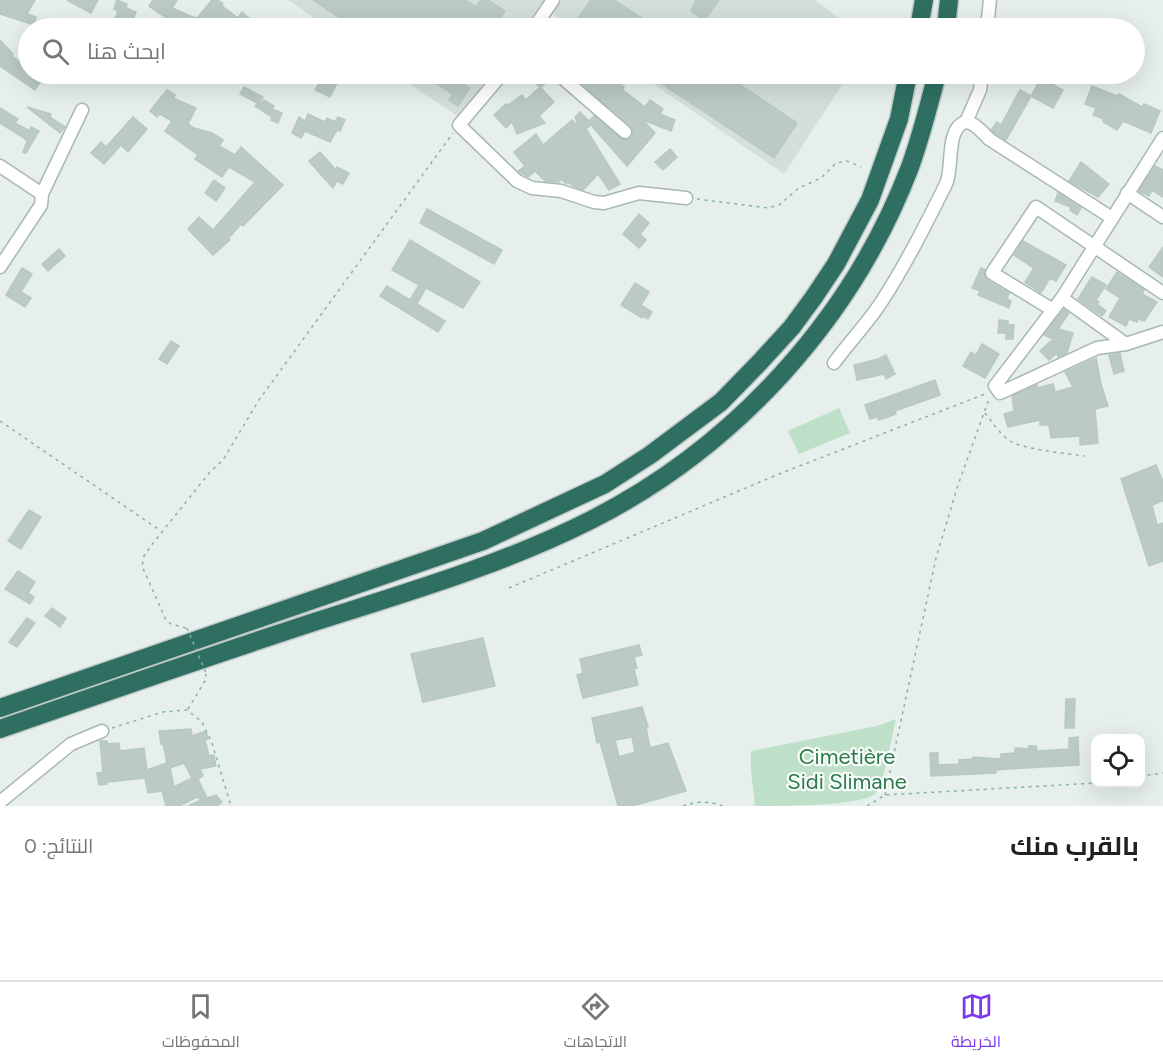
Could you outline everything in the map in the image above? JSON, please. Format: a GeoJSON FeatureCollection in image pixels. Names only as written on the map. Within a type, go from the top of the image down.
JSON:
{"type":"FeatureCollection","features":[{"type":"Feature","properties":{"kind":"highway"},"geometry":{"type":"LineString","coordinates":[[921,18],[924,0]]}},
{"type":"Feature","properties":{"kind":"highway"},"geometry":{"type":"LineString","coordinates":[[947,18],[950,0]]}},
{"type":"Feature","properties":{"kind":"highway"},"geometry":{"type":"LineString","coordinates":[[0,708],[483,541],[605,484],[650,455],[721,402],[792,327],[814,297],[836,264],[870,201],[894,135],[906,84]]}},
{"type":"Feature","properties":{"kind":"highway"},"geometry":{"type":"LineString","coordinates":[[0,729],[220,653],[419,589],[530,548],[594,519],[647,489],[693,458],[737,420],[779,377],[800,354],[838,303],[870,250],[897,198],[920,136],[934,84]]}},
{"type":"Feature","properties":{"kind":"street"},"geometry":{"type":"LineString","coordinates":[[541,18],[553,0]]}},
{"type":"Feature","properties":{"kind":"street"},"geometry":{"type":"LineString","coordinates":[[988,18],[990,0]]}},
{"type":"Feature","properties":{"kind":"street"},"geometry":{"type":"LineString","coordinates":[[494,84],[459,125],[517,181],[532,188],[561,191],[594,202],[604,203],[639,193],[686,198]]}},
{"type":"Feature","properties":{"kind":"street"},"geometry":{"type":"LineString","coordinates":[[570,84],[625,132]]}},
{"type":"Feature","properties":{"kind":"street"},"geometry":{"type":"LineString","coordinates":[[834,363],[881,303],[916,243],[947,183],[951,147],[957,129],[966,122],[981,84]]}},
{"type":"Feature","properties":{"kind":"street"},"geometry":{"type":"LineString","coordinates":[[0,267],[41,205],[42,194],[82,110]]}},
{"type":"Feature","properties":{"kind":"street"},"geometry":{"type":"LineString","coordinates":[[966,122],[975,125],[989,139],[1112,218]]}},
{"type":"Feature","properties":{"kind":"street"},"geometry":{"type":"LineString","coordinates":[[1163,138],[1062,298],[995,386],[1000,393],[1097,348],[1126,344],[1163,332]]}},
{"type":"Feature","properties":{"kind":"street"},"geometry":{"type":"LineString","coordinates":[[0,166],[42,194]]}},
{"type":"Feature","properties":{"kind":"street"},"geometry":{"type":"LineString","coordinates":[[1128,193],[1163,217]]}},
{"type":"Feature","properties":{"kind":"street"},"geometry":{"type":"LineString","coordinates":[[1053,310],[992,273],[1036,207],[1163,292]]}},
{"type":"Feature","properties":{"kind":"street"},"geometry":{"type":"LineString","coordinates":[[1062,298],[1126,344]]}},
{"type":"Feature","properties":{"kind":"street"},"geometry":{"type":"LineString","coordinates":[[0,802],[71,744],[102,730]]}},
{"type":"Feature","properties":{"kind":"path"},"geometry":{"type":"LineString","coordinates":[[187,710],[205,681],[206,673],[187,628],[171,624],[166,620],[142,566],[144,556],[210,472],[223,460],[259,400],[459,125]]}},
{"type":"Feature","properties":{"kind":"path"},"geometry":{"type":"LineString","coordinates":[[686,198],[768,208],[779,205],[799,188],[821,178],[836,163],[847,161],[861,167]]}},
{"type":"Feature","properties":{"kind":"path"},"geometry":{"type":"LineString","coordinates":[[885,795],[936,558],[958,485],[980,430],[987,402],[998,389]]}},
{"type":"Feature","properties":{"kind":"path"},"geometry":{"type":"LineString","coordinates":[[509,588],[779,474],[998,389]]}},
{"type":"Feature","properties":{"kind":"path"},"geometry":{"type":"LineString","coordinates":[[984,412],[999,432],[1012,443],[1085,456]]}},
{"type":"Feature","properties":{"kind":"path"},"geometry":{"type":"LineString","coordinates":[[0,421],[162,532]]}},
{"type":"Feature","properties":{"kind":"path"},"geometry":{"type":"LineString","coordinates":[[102,730],[163,712],[187,710],[202,722],[212,743],[231,806]]}},
{"type":"Feature","properties":{"kind":"path"},"geometry":{"type":"LineString","coordinates":[[1145,775],[1163,773]]}},
{"type":"Feature","properties":{"kind":"path"},"geometry":{"type":"LineString","coordinates":[[867,806],[885,795],[1091,783]]}},
{"type":"Feature","properties":{"kind":"path"},"geometry":{"type":"LineString","coordinates":[[683,806],[694,802],[715,803],[723,806]]}},
{"type":"Feature","properties":{"kind":"shaded area"},"geometry":{"type":"Polygon","coordinates":[[[288,0],[815,0],[839,18],[559,18],[543,7],[536,18],[314,18],[288,0]]]}},
{"type":"Feature","properties":{"kind":"shaded area"},"geometry":{"type":"Polygon","coordinates":[[[410,84],[491,84],[466,122],[410,84]]]}},
{"type":"Feature","properties":{"kind":"shaded area"},"geometry":{"type":"Polygon","coordinates":[[[654,84],[842,84],[784,174],[654,84]]]}},
{"type":"Feature","properties":{"kind":"green space"},"geometry":{"type":"Polygon","coordinates":[[[839,408],[850,433],[799,454],[788,431],[839,408]]]}},
{"type":"Feature","properties":{"kind":"green space","name":"Cimetière Sidi Slimane"},"geometry":{"type":"Polygon","coordinates":[[[896,719],[884,771],[874,795],[865,799],[835,803],[755,806],[751,751],[877,726],[896,719]]]}},
{"type":"Feature","properties":{"kind":"building"},"geometry":{"type":"Polygon","coordinates":[[[0,0],[35,0],[27,14],[36,18],[18,18],[18,20],[0,14],[0,0]]]}},
{"type":"Feature","properties":{"kind":"building"},"geometry":{"type":"Polygon","coordinates":[[[67,0],[98,0],[91,13],[67,0]]]}},
{"type":"Feature","properties":{"kind":"building"},"geometry":{"type":"Polygon","coordinates":[[[117,0],[127,4],[126,8],[136,12],[134,18],[115,18],[118,11],[114,9],[117,0]]]}},
{"type":"Feature","properties":{"kind":"building"},"geometry":{"type":"Polygon","coordinates":[[[153,0],[177,0],[172,8],[195,18],[166,18],[149,6],[153,0]]]}},
{"type":"Feature","properties":{"kind":"building"},"geometry":{"type":"Polygon","coordinates":[[[212,0],[218,0],[223,4],[222,6],[238,18],[195,18],[212,0]]]}},
{"type":"Feature","properties":{"kind":"building"},"geometry":{"type":"Polygon","coordinates":[[[313,0],[465,0],[476,7],[481,0],[488,0],[505,11],[500,18],[340,18],[313,0]]]}},
{"type":"Feature","properties":{"kind":"building"},"geometry":{"type":"Polygon","coordinates":[[[591,0],[614,0],[642,18],[578,18],[591,0]]]}},
{"type":"Feature","properties":{"kind":"building"},"geometry":{"type":"Polygon","coordinates":[[[696,0],[719,0],[706,18],[700,18],[691,11],[696,0]]]}},
{"type":"Feature","properties":{"kind":"building"},"geometry":{"type":"Polygon","coordinates":[[[242,12],[249,18],[238,18],[242,12]]]}},
{"type":"Feature","properties":{"kind":"building"},"geometry":{"type":"Polygon","coordinates":[[[0,40],[18,60],[18,78],[0,66],[0,40]]]}},
{"type":"Feature","properties":{"kind":"building"},"geometry":{"type":"Polygon","coordinates":[[[26,84],[39,84],[35,90],[26,84]]]}},
{"type":"Feature","properties":{"kind":"building"},"geometry":{"type":"Polygon","coordinates":[[[319,84],[336,84],[330,97],[315,90],[319,84]]]}},
{"type":"Feature","properties":{"kind":"building"},"geometry":{"type":"Polygon","coordinates":[[[438,84],[463,84],[470,88],[458,106],[449,100],[453,94],[438,84]]]}},
{"type":"Feature","properties":{"kind":"building"},"geometry":{"type":"Polygon","coordinates":[[[536,84],[545,84],[541,88],[554,102],[539,116],[545,123],[517,134],[512,122],[506,128],[494,115],[506,104],[508,105],[522,95],[526,100],[540,87],[536,84]]]}},
{"type":"Feature","properties":{"kind":"building"},"geometry":{"type":"Polygon","coordinates":[[[583,84],[620,84],[624,87],[623,90],[645,107],[650,100],[663,109],[660,114],[675,120],[671,131],[643,120],[655,133],[627,166],[591,125],[586,129],[620,184],[609,190],[598,174],[583,190],[568,182],[566,184],[562,179],[559,182],[545,181],[535,171],[528,177],[518,171],[525,166],[514,152],[536,134],[543,145],[572,120],[579,128],[575,117],[580,112],[589,121],[594,116],[623,140],[632,137],[631,126],[597,97],[599,94],[596,96],[583,84]]]}},
{"type":"Feature","properties":{"kind":"building"},"geometry":{"type":"Polygon","coordinates":[[[662,84],[739,84],[797,123],[774,158],[662,84]]]}},
{"type":"Feature","properties":{"kind":"building"},"geometry":{"type":"Polygon","coordinates":[[[1038,84],[1052,84],[1063,90],[1053,108],[1031,96],[1038,84]]]}},
{"type":"Feature","properties":{"kind":"building"},"geometry":{"type":"Polygon","coordinates":[[[1092,86],[1117,96],[1119,94],[1142,107],[1144,104],[1160,111],[1151,133],[1123,121],[1117,130],[1103,122],[1104,119],[1093,115],[1096,108],[1085,104],[1092,86]]]}},
{"type":"Feature","properties":{"kind":"building"},"geometry":{"type":"Polygon","coordinates":[[[244,87],[263,97],[259,104],[264,100],[274,106],[272,109],[282,113],[278,123],[255,106],[257,103],[240,94],[244,87]]]}},
{"type":"Feature","properties":{"kind":"building"},"geometry":{"type":"Polygon","coordinates":[[[167,90],[175,95],[173,98],[196,108],[188,124],[223,140],[219,146],[235,155],[241,147],[283,185],[243,226],[241,224],[228,239],[230,240],[213,255],[188,229],[199,217],[213,230],[255,182],[229,167],[222,177],[195,159],[198,155],[165,131],[172,121],[160,114],[157,117],[150,111],[167,90]]]}},
{"type":"Feature","properties":{"kind":"building"},"geometry":{"type":"Polygon","coordinates":[[[1020,90],[1031,96],[1006,140],[991,130],[997,122],[1001,125],[1020,90]]]}},
{"type":"Feature","properties":{"kind":"building"},"geometry":{"type":"Polygon","coordinates":[[[27,107],[51,114],[50,117],[65,127],[60,133],[27,107]]]}},
{"type":"Feature","properties":{"kind":"building"},"geometry":{"type":"Polygon","coordinates":[[[0,108],[18,119],[15,123],[30,131],[31,127],[39,131],[26,153],[23,152],[27,141],[0,123],[0,108]]]}},
{"type":"Feature","properties":{"kind":"building"},"geometry":{"type":"Polygon","coordinates":[[[308,114],[325,122],[327,118],[335,122],[338,117],[345,120],[340,131],[337,130],[330,142],[305,131],[301,138],[292,133],[299,117],[305,121],[308,114]]]}},
{"type":"Feature","properties":{"kind":"building"},"geometry":{"type":"Polygon","coordinates":[[[133,117],[147,129],[128,152],[121,145],[104,164],[91,153],[101,142],[106,147],[133,117]]]}},
{"type":"Feature","properties":{"kind":"building"},"geometry":{"type":"Polygon","coordinates":[[[670,149],[677,157],[663,170],[655,162],[670,149]]]}},
{"type":"Feature","properties":{"kind":"building"},"geometry":{"type":"Polygon","coordinates":[[[320,152],[336,170],[337,167],[349,173],[343,184],[337,181],[333,188],[309,161],[320,152]]]}},
{"type":"Feature","properties":{"kind":"building"},"geometry":{"type":"Polygon","coordinates":[[[1081,162],[1109,184],[1098,197],[1069,181],[1081,162]]]}},
{"type":"Feature","properties":{"kind":"building"},"geometry":{"type":"Polygon","coordinates":[[[1155,166],[1163,170],[1163,197],[1152,190],[1149,196],[1139,191],[1155,166]]]}},
{"type":"Feature","properties":{"kind":"building"},"geometry":{"type":"Polygon","coordinates":[[[214,180],[225,188],[216,201],[205,193],[214,180]]]}},
{"type":"Feature","properties":{"kind":"building"},"geometry":{"type":"Polygon","coordinates":[[[1058,193],[1081,208],[1077,215],[1070,210],[1071,207],[1055,201],[1058,193]]]}},
{"type":"Feature","properties":{"kind":"building"},"geometry":{"type":"Polygon","coordinates":[[[427,209],[502,250],[494,264],[420,223],[427,209]]]}},
{"type":"Feature","properties":{"kind":"building"},"geometry":{"type":"Polygon","coordinates":[[[639,214],[649,223],[640,234],[646,240],[639,248],[623,234],[639,214]]]}},
{"type":"Feature","properties":{"kind":"building"},"geometry":{"type":"Polygon","coordinates":[[[410,240],[480,282],[463,308],[426,288],[417,304],[445,321],[438,332],[380,296],[387,286],[410,300],[419,285],[392,270],[410,240]]]}},
{"type":"Feature","properties":{"kind":"building"},"geometry":{"type":"Polygon","coordinates":[[[1023,241],[1066,265],[1056,281],[1050,278],[1041,293],[1025,282],[1034,268],[1014,255],[1023,241]]]}},
{"type":"Feature","properties":{"kind":"building"},"geometry":{"type":"Polygon","coordinates":[[[1163,247],[1163,277],[1149,267],[1163,247]]]}},
{"type":"Feature","properties":{"kind":"building"},"geometry":{"type":"Polygon","coordinates":[[[59,249],[65,256],[48,271],[42,264],[59,249]]]}},
{"type":"Feature","properties":{"kind":"building"},"geometry":{"type":"Polygon","coordinates":[[[22,268],[32,274],[21,292],[31,298],[25,307],[6,295],[22,268]]]}},
{"type":"Feature","properties":{"kind":"building"},"geometry":{"type":"Polygon","coordinates":[[[981,268],[985,270],[987,280],[1009,293],[1007,299],[1011,301],[1009,308],[978,295],[980,291],[972,288],[981,268]]]}},
{"type":"Feature","properties":{"kind":"building"},"geometry":{"type":"Polygon","coordinates":[[[1117,272],[1144,290],[1142,294],[1157,302],[1144,321],[1138,319],[1137,322],[1129,319],[1126,326],[1109,317],[1120,298],[1106,289],[1117,272]]]}},
{"type":"Feature","properties":{"kind":"building"},"geometry":{"type":"Polygon","coordinates":[[[1092,277],[1106,285],[1096,300],[1099,302],[1097,304],[1106,311],[1102,316],[1078,299],[1092,277]]]}},
{"type":"Feature","properties":{"kind":"building"},"geometry":{"type":"Polygon","coordinates":[[[635,283],[649,292],[641,305],[652,312],[648,319],[643,316],[642,318],[621,305],[635,283]]]}},
{"type":"Feature","properties":{"kind":"building"},"geometry":{"type":"Polygon","coordinates":[[[1064,309],[1069,313],[1058,329],[1073,333],[1067,353],[1058,357],[1057,353],[1049,360],[1040,351],[1053,339],[1044,335],[1064,309]]]}},
{"type":"Feature","properties":{"kind":"building"},"geometry":{"type":"Polygon","coordinates":[[[999,320],[1008,321],[1008,325],[1014,325],[1013,339],[1006,339],[1006,333],[998,333],[999,320]]]}},
{"type":"Feature","properties":{"kind":"building"},"geometry":{"type":"Polygon","coordinates":[[[171,341],[179,346],[167,364],[159,359],[171,341]]]}},
{"type":"Feature","properties":{"kind":"building"},"geometry":{"type":"Polygon","coordinates":[[[982,344],[999,354],[985,378],[963,366],[971,352],[976,355],[982,344]]]}},
{"type":"Feature","properties":{"kind":"building"},"geometry":{"type":"Polygon","coordinates":[[[1120,353],[1124,371],[1114,374],[1109,355],[1120,353]]]}},
{"type":"Feature","properties":{"kind":"building"},"geometry":{"type":"Polygon","coordinates":[[[886,355],[895,374],[886,379],[884,374],[857,380],[854,365],[886,355]]]}},
{"type":"Feature","properties":{"kind":"building"},"geometry":{"type":"Polygon","coordinates":[[[1096,358],[1108,406],[1095,409],[1098,443],[1080,445],[1080,436],[1051,438],[1049,425],[1040,425],[1040,420],[1008,427],[1004,414],[1014,411],[1012,396],[1037,385],[1037,388],[1053,384],[1055,392],[1073,387],[1065,372],[1096,358]]]}},
{"type":"Feature","properties":{"kind":"building"},"geometry":{"type":"Polygon","coordinates":[[[935,380],[940,395],[895,411],[896,414],[879,420],[877,417],[870,419],[865,405],[935,380]]]}},
{"type":"Feature","properties":{"kind":"building"},"geometry":{"type":"Polygon","coordinates":[[[1156,465],[1163,481],[1163,501],[1152,505],[1157,525],[1163,523],[1163,561],[1149,566],[1121,479],[1156,465]]]}},
{"type":"Feature","properties":{"kind":"building"},"geometry":{"type":"Polygon","coordinates":[[[29,510],[41,517],[21,549],[8,541],[29,510]]]}},
{"type":"Feature","properties":{"kind":"building"},"geometry":{"type":"Polygon","coordinates":[[[18,571],[35,582],[28,593],[34,597],[30,604],[5,589],[18,571]]]}},
{"type":"Feature","properties":{"kind":"building"},"geometry":{"type":"Polygon","coordinates":[[[52,608],[66,618],[60,627],[45,616],[52,608]]]}},
{"type":"Feature","properties":{"kind":"building"},"geometry":{"type":"Polygon","coordinates":[[[27,618],[35,623],[17,647],[9,642],[27,618]]]}},
{"type":"Feature","properties":{"kind":"building"},"geometry":{"type":"Polygon","coordinates":[[[483,638],[495,686],[423,702],[411,654],[483,638]]]}},
{"type":"Feature","properties":{"kind":"building"},"geometry":{"type":"Polygon","coordinates":[[[639,645],[642,655],[634,657],[638,685],[583,698],[577,675],[583,673],[580,659],[639,645]]]}},
{"type":"Feature","properties":{"kind":"building"},"geometry":{"type":"Polygon","coordinates":[[[1066,699],[1075,699],[1074,728],[1065,728],[1066,699]]]}},
{"type":"Feature","properties":{"kind":"building"},"geometry":{"type":"Polygon","coordinates":[[[642,707],[648,727],[646,727],[650,748],[668,743],[686,791],[632,806],[618,806],[600,742],[597,743],[592,718],[642,707]],[[632,737],[615,740],[619,757],[635,752],[632,737]]]}},
{"type":"Feature","properties":{"kind":"building"},"geometry":{"type":"Polygon","coordinates":[[[191,729],[192,736],[206,731],[208,739],[205,740],[209,756],[214,755],[216,766],[200,769],[203,776],[198,779],[207,798],[216,795],[222,802],[217,806],[188,806],[201,800],[197,797],[179,806],[166,806],[162,791],[148,793],[145,778],[99,785],[97,773],[103,772],[100,741],[107,741],[108,744],[119,743],[120,751],[144,748],[147,770],[167,763],[159,731],[191,729]],[[184,763],[170,768],[174,787],[192,778],[184,763]]]}},
{"type":"Feature","properties":{"kind":"building"},"geometry":{"type":"Polygon","coordinates":[[[1078,737],[1079,765],[996,770],[996,773],[931,776],[930,753],[938,753],[938,765],[959,764],[959,760],[973,759],[973,757],[1001,759],[1001,754],[1015,753],[1015,748],[1029,749],[1029,746],[1036,746],[1037,751],[1069,749],[1069,738],[1078,737]]]}}]}
